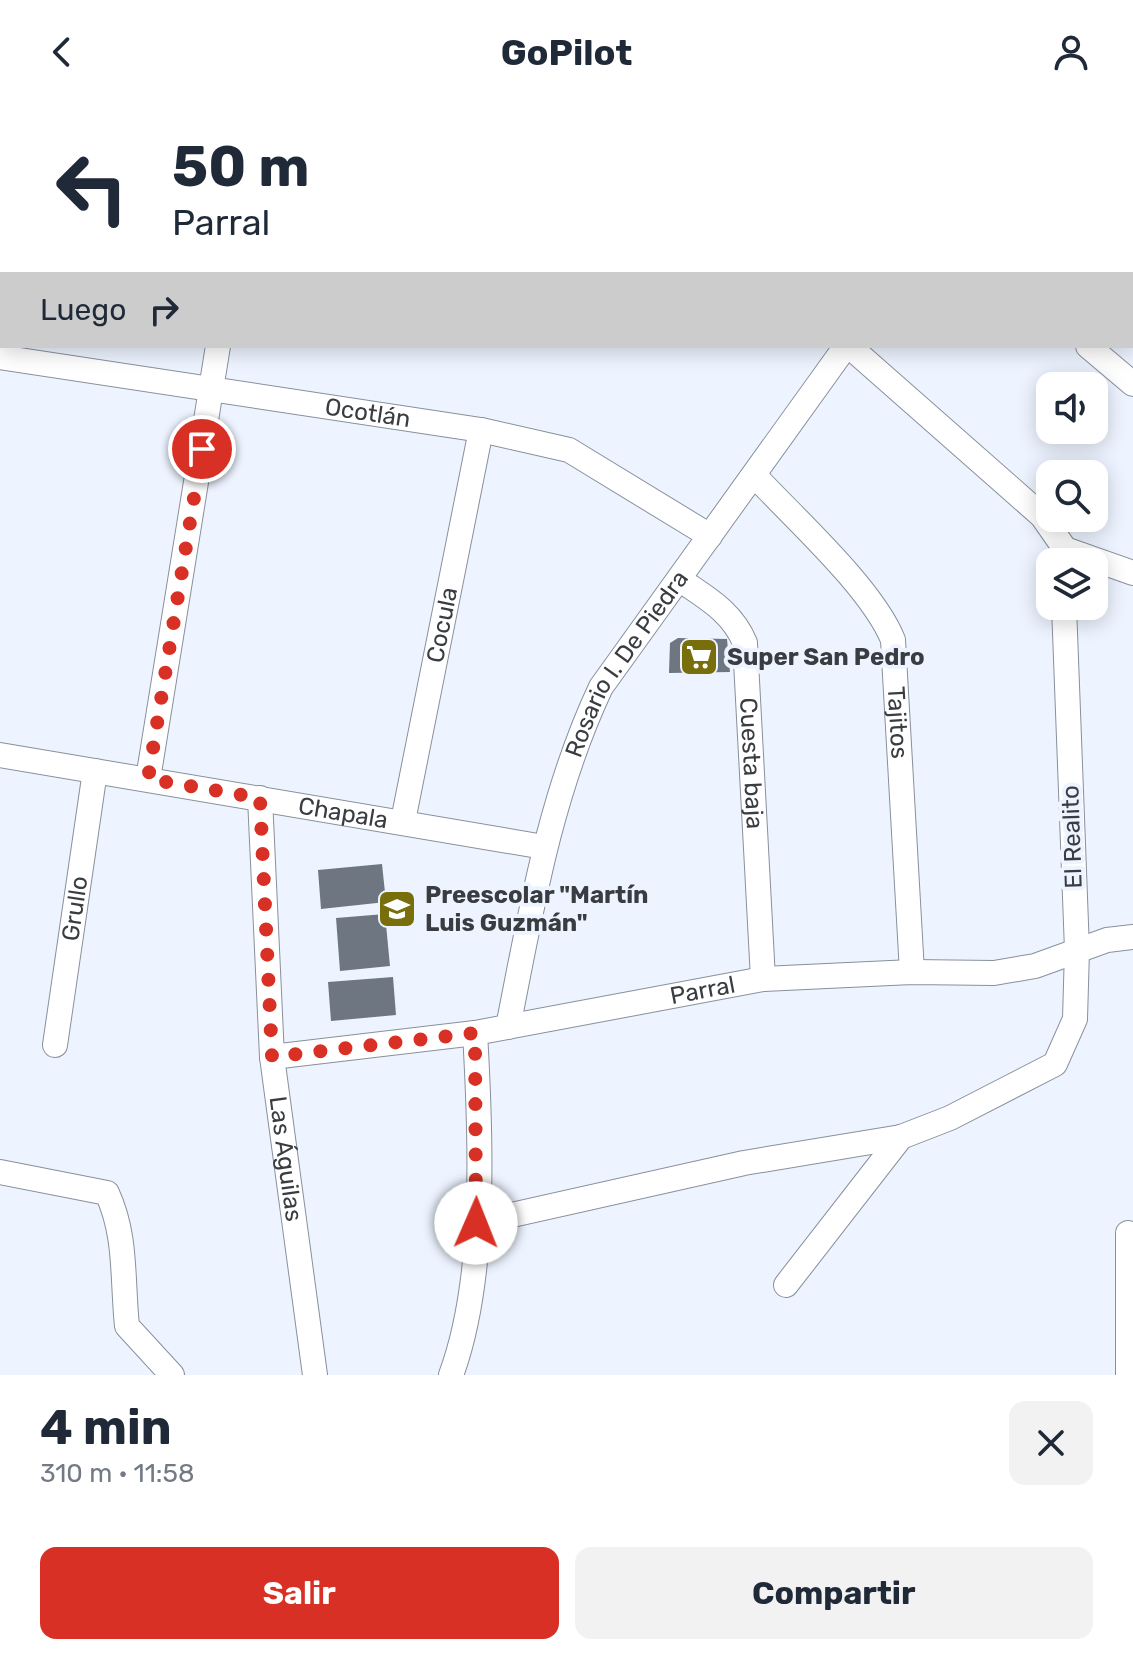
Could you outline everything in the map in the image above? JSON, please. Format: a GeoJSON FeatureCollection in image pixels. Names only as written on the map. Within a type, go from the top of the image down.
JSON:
{"type":"FeatureCollection","features":[{"type":"Feature","properties":{"kind":"street"},"geometry":{"type":"LineString","coordinates":[[148,779],[218,348]]}},
{"type":"Feature","properties":{"kind":"street","name":"Rosario I. De Piedra"},"geometry":{"type":"LineString","coordinates":[[508,1027],[544,847],[577,739],[601,687],[847,348]]}},
{"type":"Feature","properties":{"kind":"street"},"geometry":{"type":"LineString","coordinates":[[850,348],[1042,516],[1060,548]]}},
{"type":"Feature","properties":{"kind":"street"},"geometry":{"type":"LineString","coordinates":[[1090,348],[1133,384]]}},
{"type":"Feature","properties":{"kind":"street","name":"Ocotlán"},"geometry":{"type":"LineString","coordinates":[[0,357],[481,430],[550,445],[585,457],[710,536]]}},
{"type":"Feature","properties":{"kind":"street","name":"Cocula"},"geometry":{"type":"LineString","coordinates":[[403,821],[481,430]]}},
{"type":"Feature","properties":{"kind":"street","name":"Tajitos"},"geometry":{"type":"LineString","coordinates":[[755,476],[868,598],[886,623],[893,640],[912,972]]}},
{"type":"Feature","properties":{"kind":"street"},"geometry":{"type":"LineString","coordinates":[[1108,567],[1133,573]]}},
{"type":"Feature","properties":{"kind":"street","name":"Cuesta baja"},"geometry":{"type":"LineString","coordinates":[[679,579],[726,612],[737,624],[745,643],[763,979]]}},
{"type":"Feature","properties":{"kind":"street","name":"El Realito"},"geometry":{"type":"LineString","coordinates":[[901,1137],[950,1118],[1055,1064],[1075,1019],[1077,950],[1065,620]]}},
{"type":"Feature","properties":{"kind":"street","name":"Chapala"},"geometry":{"type":"LineString","coordinates":[[0,755],[544,847]]}},
{"type":"Feature","properties":{"kind":"street","name":"Grullo"},"geometry":{"type":"LineString","coordinates":[[55,1045],[95,771]]}},
{"type":"Feature","properties":{"kind":"street","name":"Las Águilas"},"geometry":{"type":"LineString","coordinates":[[260,798],[272,1057],[315,1375]]}},
{"type":"Feature","properties":{"kind":"street","name":"Parral"},"geometry":{"type":"LineString","coordinates":[[272,1057],[475,1033],[763,979],[912,972],[994,973],[1035,966],[1107,940],[1133,937]]}},
{"type":"Feature","properties":{"kind":"street"},"geometry":{"type":"LineString","coordinates":[[451,1375],[469,1294],[476,1223],[475,1033]]}},
{"type":"Feature","properties":{"kind":"street"},"geometry":{"type":"LineString","coordinates":[[476,1223],[744,1163],[901,1137]]}},
{"type":"Feature","properties":{"kind":"street"},"geometry":{"type":"LineString","coordinates":[[786,1285],[901,1137]]}},
{"type":"Feature","properties":{"kind":"street"},"geometry":{"type":"LineString","coordinates":[[0,1172],[107,1193],[118,1218],[124,1252],[127,1326],[172,1375]]}},
{"type":"Feature","properties":{"kind":"street"},"geometry":{"type":"LineString","coordinates":[[1128,1233],[1128,1375]]}},
{"type":"Feature","properties":{"kind":"building","name":"Super San Pedro"},"geometry":{"type":"Polygon","coordinates":[[[678,638],[727,639],[730,672],[669,673],[670,643],[678,638]]]}},
{"type":"Feature","properties":{"kind":"building"},"geometry":{"type":"Polygon","coordinates":[[[382,864],[386,902],[321,909],[318,870],[382,864]]]}},
{"type":"Feature","properties":{"kind":"building"},"geometry":{"type":"Polygon","coordinates":[[[385,914],[390,966],[340,971],[336,918],[385,914]]]}},
{"type":"Feature","properties":{"kind":"building"},"geometry":{"type":"Polygon","coordinates":[[[393,977],[396,1015],[331,1021],[328,982],[393,977]]]}},
{"type":"Feature","properties":{"kind":"place","name":"Super San Pedro"},"geometry":{"type":"Point","coordinates":[699,657]}},
{"type":"Feature","properties":{"kind":"place","name":"Preescolar \"Martín Luis Guzmán\""},"geometry":{"type":"Point","coordinates":[397,909]}},
{"type":"Feature","properties":{"kind":"route"},"geometry":{"type":"LineString","coordinates":[[202,449],[148,779],[260,798],[272,1057],[475,1033],[478,1076],[476,1223]]}}]}
